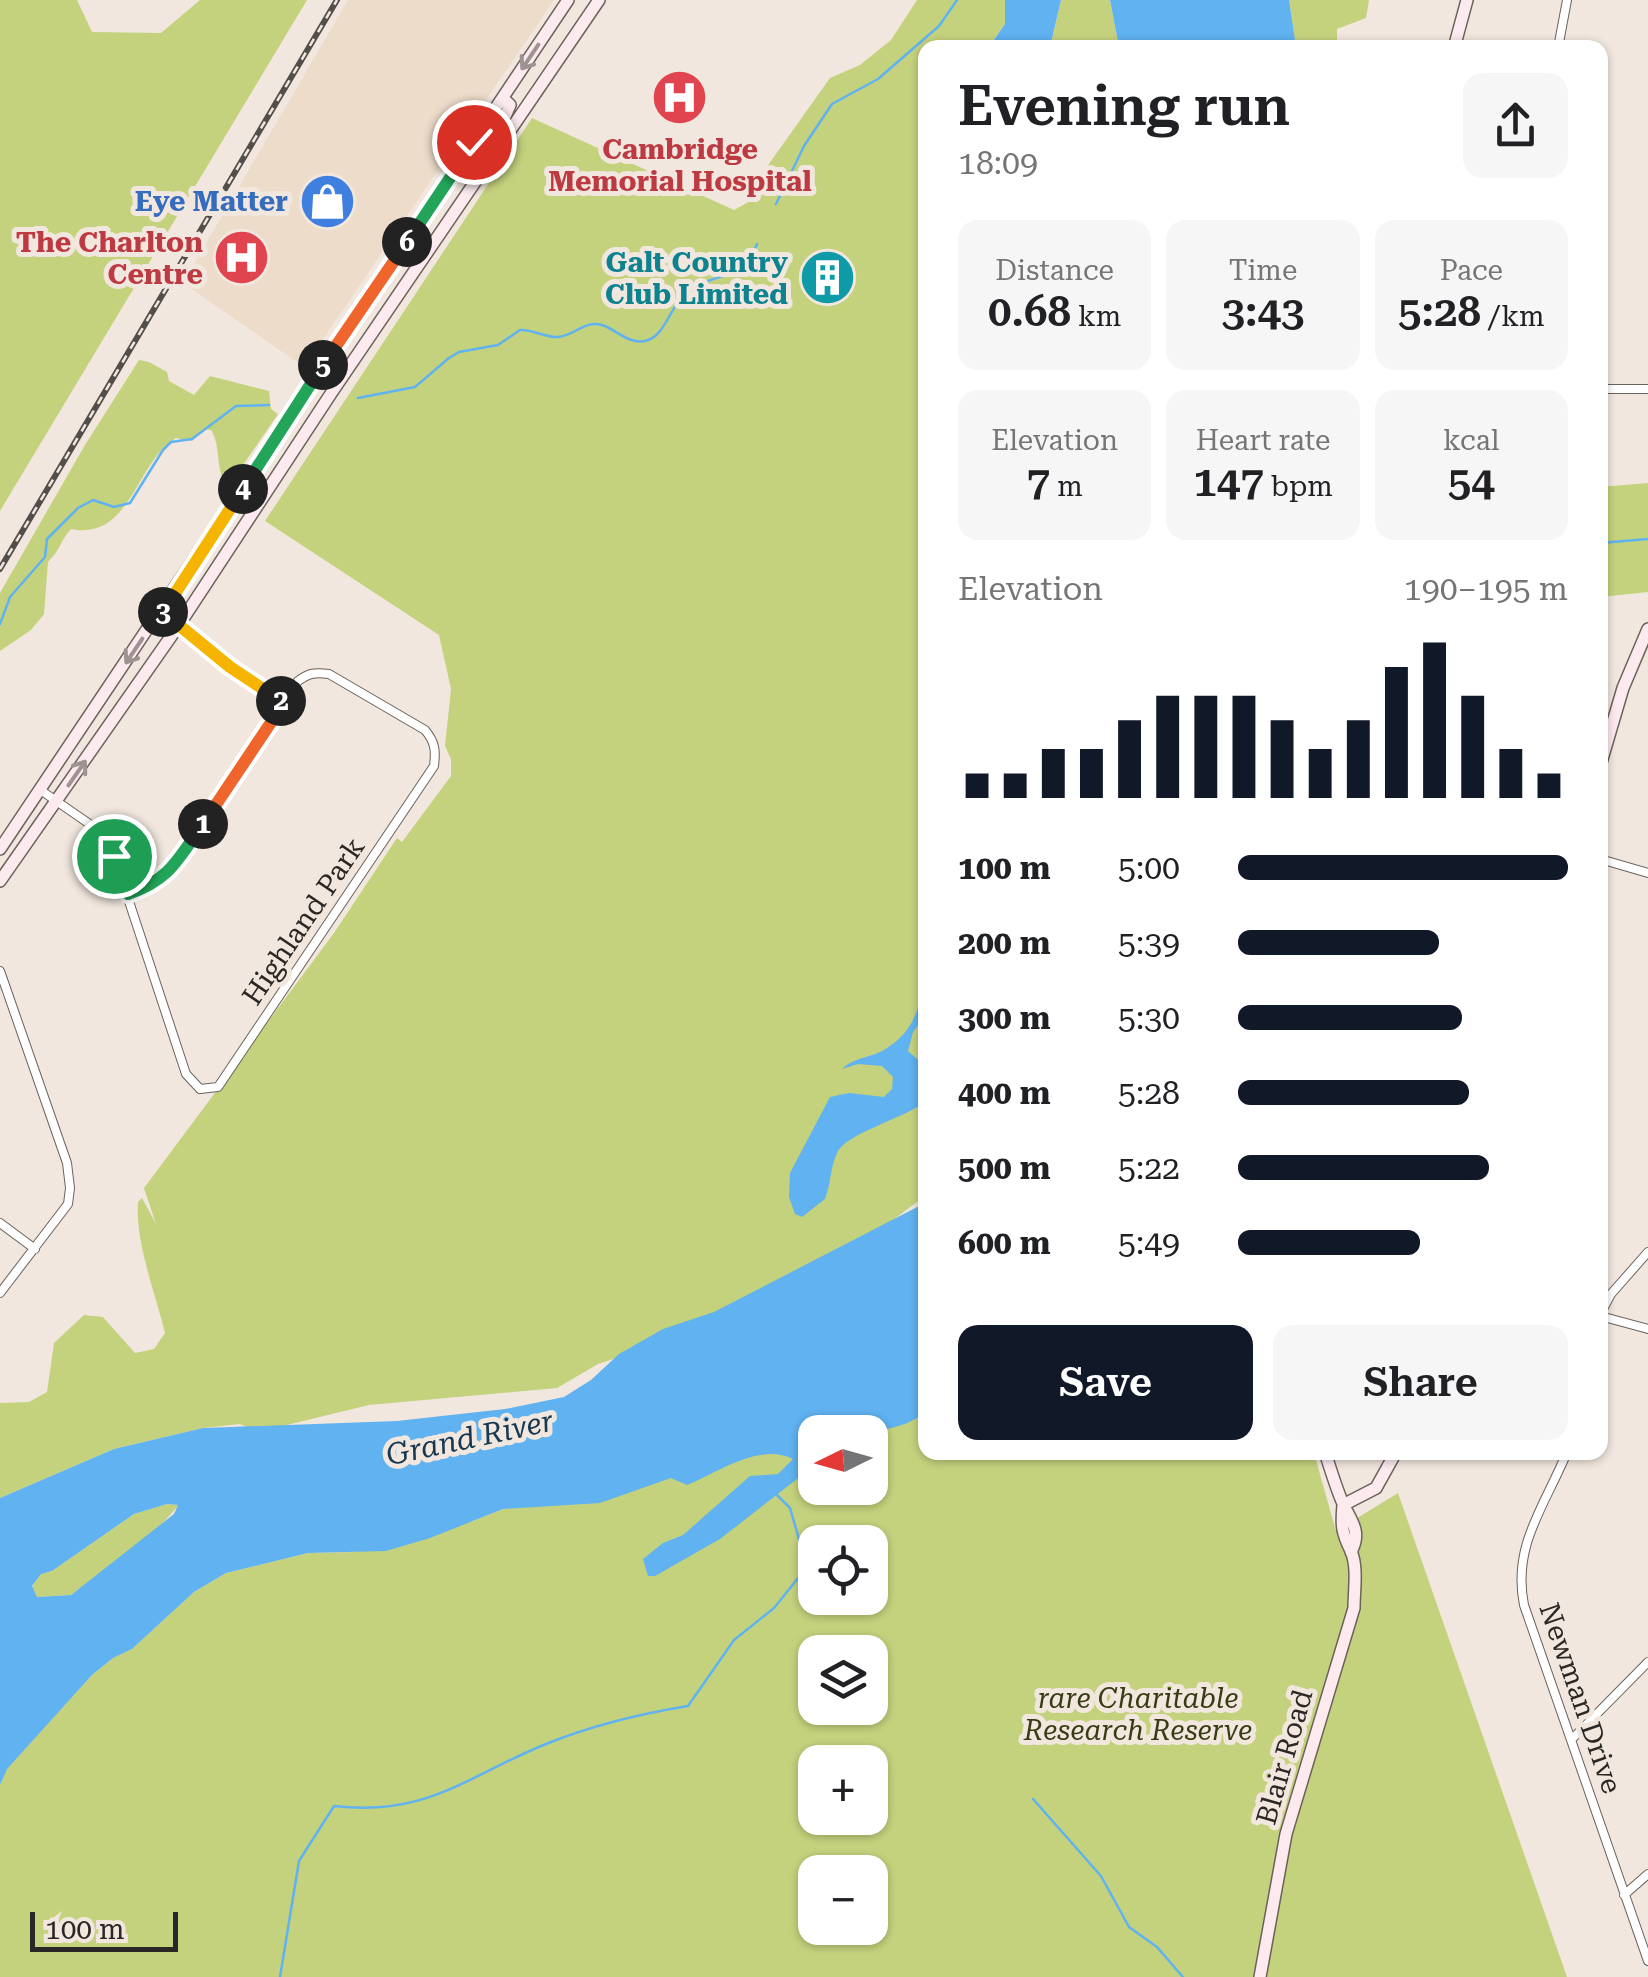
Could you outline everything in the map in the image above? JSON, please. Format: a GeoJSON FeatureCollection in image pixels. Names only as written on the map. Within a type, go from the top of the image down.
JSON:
{"type":"FeatureCollection","features":[{"type":"Feature","properties":{"kind":"main road"},"geometry":{"type":"LineString","coordinates":[[0,849],[568,0]]}},
{"type":"Feature","properties":{"kind":"main road"},"geometry":{"type":"LineString","coordinates":[[0,880],[179,625],[599,0]]}},
{"type":"Feature","properties":{"kind":"main road"},"geometry":{"type":"LineString","coordinates":[[1456,40],[1467,0]]}},
{"type":"Feature","properties":{"kind":"main road"},"geometry":{"type":"LineString","coordinates":[[501,144],[502,121],[510,105],[503,98]]}},
{"type":"Feature","properties":{"kind":"main road"},"geometry":{"type":"LineString","coordinates":[[266,454],[284,466]]}},
{"type":"Feature","properties":{"kind":"main road"},"geometry":{"type":"LineString","coordinates":[[1608,740],[1629,672],[1648,630]]}},
{"type":"Feature","properties":{"kind":"main road","name":"Blair Road"},"geometry":{"type":"LineString","coordinates":[[1260,1977],[1286,1834],[1354,1608],[1354,1519],[1343,1505],[1328,1460]]}},
{"type":"Feature","properties":{"kind":"main road"},"geometry":{"type":"LineString","coordinates":[[1343,1505],[1376,1488],[1392,1460]]}},
{"type":"Feature","properties":{"kind":"street"},"geometry":{"type":"LineString","coordinates":[[1559,40],[1566,0]]}},
{"type":"Feature","properties":{"kind":"street"},"geometry":{"type":"LineString","coordinates":[[1608,389],[1648,389]]}},
{"type":"Feature","properties":{"kind":"street"},"geometry":{"type":"LineString","coordinates":[[162,611],[230,667],[284,703]]}},
{"type":"Feature","properties":{"kind":"street","name":"Highland Park"},"geometry":{"type":"LineString","coordinates":[[40,789],[104,839],[114,856],[186,1074],[200,1089],[218,1087],[434,766],[436,750],[425,730],[329,674],[306,675],[298,681],[165,877],[154,886],[128,894]]}},
{"type":"Feature","properties":{"kind":"street"},"geometry":{"type":"LineString","coordinates":[[1608,862],[1648,873]]}},
{"type":"Feature","properties":{"kind":"street"},"geometry":{"type":"LineString","coordinates":[[0,971],[68,1163],[70,1188],[68,1204],[0,1293]]}},
{"type":"Feature","properties":{"kind":"street"},"geometry":{"type":"LineString","coordinates":[[0,1223],[36,1249]]}},
{"type":"Feature","properties":{"kind":"street"},"geometry":{"type":"LineString","coordinates":[[1608,1300],[1648,1252]]}},
{"type":"Feature","properties":{"kind":"street"},"geometry":{"type":"LineString","coordinates":[[1608,1317],[1648,1329]]}},
{"type":"Feature","properties":{"kind":"street","name":"Newman Drive"},"geometry":{"type":"LineString","coordinates":[[1563,1460],[1521,1554],[1519,1580],[1524,1605],[1648,1961]]}},
{"type":"Feature","properties":{"kind":"street"},"geometry":{"type":"LineString","coordinates":[[1572,1739],[1648,1662]]}},
{"type":"Feature","properties":{"kind":"street"},"geometry":{"type":"LineString","coordinates":[[1624,1894],[1648,1874]]}},
{"type":"Feature","properties":{"kind":"shaded area"},"geometry":{"type":"Polygon","coordinates":[[[348,0],[554,0],[304,367],[183,283],[348,0]]]}},
{"type":"Feature","properties":{"kind":"green space"},"geometry":{"type":"Polygon","coordinates":[[[0,0],[77,0],[92,32],[161,33],[200,0],[307,0],[0,511],[0,0]]]}},
{"type":"Feature","properties":{"kind":"green space"},"geometry":{"type":"Polygon","coordinates":[[[917,0],[1005,0],[1005,24],[994,40],[918,40],[918,1201],[778,1306],[598,1364],[557,1388],[369,1405],[258,1432],[240,1424],[203,1428],[114,1449],[0,1498],[0,1403],[29,1402],[47,1392],[54,1343],[84,1315],[103,1317],[135,1353],[154,1349],[165,1333],[140,1234],[138,1202],[142,1198],[156,1224],[144,1188],[334,933],[397,838],[402,842],[451,776],[451,759],[445,746],[451,689],[439,635],[265,521],[532,118],[734,210],[752,200],[766,168],[830,78],[860,65],[891,40],[917,0]]]}},
{"type":"Feature","properties":{"kind":"green space"},"geometry":{"type":"Polygon","coordinates":[[[1061,0],[1110,0],[1118,40],[1052,40],[1061,0]]]}},
{"type":"Feature","properties":{"kind":"green space"},"geometry":{"type":"Polygon","coordinates":[[[1289,0],[1369,0],[1366,18],[1337,29],[1337,40],[1295,40],[1289,0]]]}},
{"type":"Feature","properties":{"kind":"green space"},"geometry":{"type":"Polygon","coordinates":[[[139,360],[167,372],[169,381],[194,395],[210,376],[269,391],[271,409],[278,414],[228,487],[211,430],[204,429],[192,441],[176,438],[162,449],[120,512],[107,523],[67,533],[48,562],[44,614],[31,630],[0,651],[0,593],[139,360]]]}},
{"type":"Feature","properties":{"kind":"green space"},"geometry":{"type":"Polygon","coordinates":[[[1648,483],[1648,592],[1608,596],[1608,486],[1648,483]]]}},
{"type":"Feature","properties":{"kind":"green space","name":"rare Charitable Research Reserve"},"geometry":{"type":"Polygon","coordinates":[[[918,1371],[918,1460],[1316,1460],[1336,1531],[1398,1493],[1567,1977],[0,1977],[0,1785],[6,1769],[92,1675],[132,1649],[194,1592],[226,1573],[308,1553],[354,1552],[473,1521],[503,1509],[527,1507],[918,1371]]]}},
{"type":"Feature","properties":{"kind":"green space"},"geometry":{"type":"Polygon","coordinates":[[[167,1504],[179,1505],[159,1527],[71,1595],[37,1597],[32,1587],[40,1574],[52,1571],[134,1514],[167,1504]]]}},
{"type":"Feature","properties":{"kind":"water"},"geometry":{"type":"Polygon","coordinates":[[[1005,0],[1061,0],[1052,40],[994,40],[1005,24],[1005,0]]]}},
{"type":"Feature","properties":{"kind":"water"},"geometry":{"type":"Polygon","coordinates":[[[1110,0],[1289,0],[1295,40],[1118,40],[1110,0]]]}},
{"type":"Feature","properties":{"kind":"water"},"geometry":{"type":"Polygon","coordinates":[[[918,1006],[918,1025],[908,1051],[918,1060],[918,1106],[842,1146],[825,1199],[802,1217],[795,1214],[789,1197],[790,1173],[830,1097],[849,1093],[884,1097],[892,1089],[893,1077],[882,1066],[858,1064],[842,1069],[896,1042],[912,1022],[918,1006]]]}},
{"type":"Feature","properties":{"kind":"water","name":"Grand River"},"geometry":{"type":"Polygon","coordinates":[[[918,1207],[918,1417],[888,1429],[888,1415],[798,1415],[798,1478],[720,1539],[655,1576],[648,1576],[643,1559],[663,1543],[683,1535],[750,1476],[778,1474],[793,1459],[766,1454],[687,1485],[671,1478],[600,1503],[503,1509],[386,1551],[308,1553],[226,1573],[194,1592],[132,1649],[92,1675],[7,1769],[0,1785],[0,1498],[114,1449],[203,1428],[397,1421],[505,1409],[564,1397],[591,1380],[619,1354],[663,1329],[714,1312],[918,1207]],[[167,1504],[134,1514],[52,1571],[41,1574],[32,1586],[37,1597],[71,1595],[174,1514],[178,1505],[167,1504]]]}},
{"type":"Feature","properties":{"kind":"waterway"},"geometry":{"type":"LineString","coordinates":[[923,40],[939,26],[957,0]]}},
{"type":"Feature","properties":{"kind":"waterway"},"geometry":{"type":"LineString","coordinates":[[776,204],[804,146],[832,104],[878,79],[918,44]]}},
{"type":"Feature","properties":{"kind":"waterway"},"geometry":{"type":"LineString","coordinates":[[358,398],[415,387],[459,352],[498,345],[520,330],[558,337],[596,324],[645,341],[658,334],[684,295],[743,266],[757,244]]}},
{"type":"Feature","properties":{"kind":"waterway"},"geometry":{"type":"LineString","coordinates":[[0,624],[10,597],[45,557],[47,539],[78,508],[93,500],[114,507],[130,503],[171,442],[192,439],[236,406],[269,405]]}},
{"type":"Feature","properties":{"kind":"waterway"},"geometry":{"type":"LineString","coordinates":[[1608,542],[1648,539]]}},
{"type":"Feature","properties":{"kind":"waterway"},"geometry":{"type":"LineString","coordinates":[[280,1977],[299,1861],[334,1806],[367,1808],[421,1800],[564,1737],[688,1706],[734,1640],[774,1608],[807,1567],[790,1508],[777,1495]]}},
{"type":"Feature","properties":{"kind":"waterway"},"geometry":{"type":"LineString","coordinates":[[1033,1799],[1101,1876],[1129,1927],[1157,1947],[1183,1977]]}},
{"type":"Feature","properties":{"kind":"railway"},"geometry":{"type":"LineString","coordinates":[[0,569],[337,0]]}},
{"type":"Feature","properties":{"kind":"place","name":"Cambridge Memorial Hospital"},"geometry":{"type":"Point","coordinates":[680,98]}},
{"type":"Feature","properties":{"kind":"place","name":"Eye Matter"},"geometry":{"type":"Point","coordinates":[327,201]}},
{"type":"Feature","properties":{"kind":"place","name":"The Charlton Centre"},"geometry":{"type":"Point","coordinates":[242,258]}},
{"type":"Feature","properties":{"kind":"place","name":"Galt Country Club Limited"},"geometry":{"type":"Point","coordinates":[827,278]}},
{"type":"Feature","properties":{"kind":"route"},"geometry":{"type":"LineString","coordinates":[[114,856],[128,894],[154,886],[165,877],[284,703],[230,667],[162,611],[474,142]]}}]}
